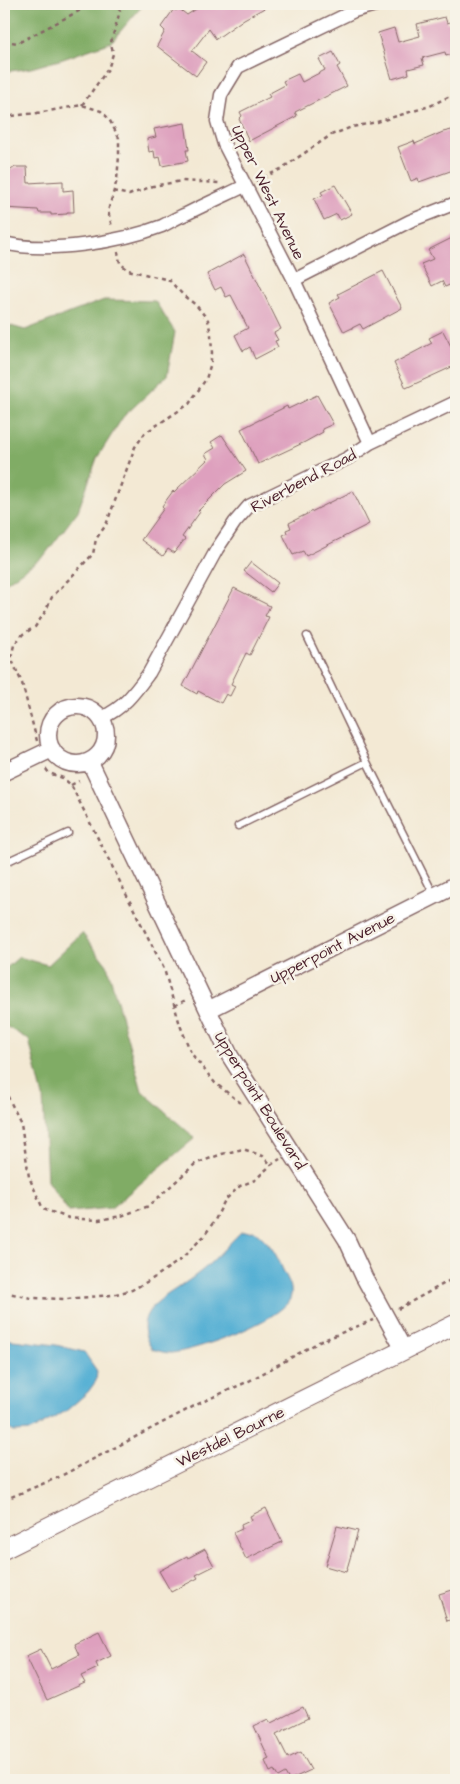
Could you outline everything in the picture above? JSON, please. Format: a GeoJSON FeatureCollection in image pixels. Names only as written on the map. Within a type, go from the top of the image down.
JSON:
{"type":"FeatureCollection","features":[{"type":"Feature","properties":{"kind":"main road","name":"Westdel Bourne"},"geometry":{"type":"LineString","coordinates":[[4,1549],[456,1324]]}},
{"type":"Feature","properties":{"kind":"street","name":"Upper West Avenue"},"geometry":{"type":"LineString","coordinates":[[370,443],[294,280],[224,144],[217,122],[220,95],[238,68],[354,11],[379,4]]}},
{"type":"Feature","properties":{"kind":"street"},"geometry":{"type":"LineString","coordinates":[[4,243],[18,247],[46,248],[136,235],[164,225],[245,186]]}},
{"type":"Feature","properties":{"kind":"street"},"geometry":{"type":"LineString","coordinates":[[294,280],[410,221],[456,204]]}},
{"type":"Feature","properties":{"kind":"street","name":"Riverbend Road"},"geometry":{"type":"LineString","coordinates":[[101,718],[119,709],[139,687],[217,549],[235,522],[249,506],[348,458],[370,443],[456,402]]}},
{"type":"Feature","properties":{"kind":"street"},"geometry":{"type":"LineString","coordinates":[[72,706],[85,706],[92,709],[101,718],[106,728],[106,744],[102,751],[90,762],[82,764],[66,762],[46,751],[48,729],[51,721],[60,711],[72,706]]}},
{"type":"Feature","properties":{"kind":"street"},"geometry":{"type":"LineString","coordinates":[[4,772],[46,751]]}},
{"type":"Feature","properties":{"kind":"street","name":"Upperpoint Boulevard"},"geometry":{"type":"LineString","coordinates":[[90,762],[230,1056],[347,1240],[364,1277],[404,1350]]}},
{"type":"Feature","properties":{"kind":"street","name":"Upperpoint Avenue"},"geometry":{"type":"LineString","coordinates":[[208,1010],[456,885]]}},
{"type":"Feature","properties":{"kind":"lane"},"geometry":{"type":"LineString","coordinates":[[307,636],[367,762],[435,896]]}},
{"type":"Feature","properties":{"kind":"lane"},"geometry":{"type":"LineString","coordinates":[[238,826],[367,762]]}},
{"type":"Feature","properties":{"kind":"lane"},"geometry":{"type":"LineString","coordinates":[[4,864],[68,833]]}},
{"type":"Feature","properties":{"kind":"path"},"geometry":{"type":"LineString","coordinates":[[4,41],[18,43],[92,4]]}},
{"type":"Feature","properties":{"kind":"path"},"geometry":{"type":"LineString","coordinates":[[82,105],[108,69],[113,54],[111,42],[120,11],[117,4]]}},
{"type":"Feature","properties":{"kind":"path"},"geometry":{"type":"LineString","coordinates":[[114,191],[129,194],[153,186],[182,181],[245,186],[281,169],[331,135],[352,127],[377,122],[430,106],[456,93]]}},
{"type":"Feature","properties":{"kind":"path"},"geometry":{"type":"LineString","coordinates":[[4,117],[82,105],[102,111],[109,119],[119,138],[117,180],[108,210],[120,263],[128,270],[169,280],[184,296],[196,305],[208,320],[211,335],[212,353],[206,378],[189,404],[145,433],[135,447],[106,525],[96,539],[93,554],[52,597],[35,627],[23,634],[14,644],[11,658],[46,751]]}},
{"type":"Feature","properties":{"kind":"path"},"geometry":{"type":"LineString","coordinates":[[71,785],[79,781]]}},
{"type":"Feature","properties":{"kind":"path"},"geometry":{"type":"LineString","coordinates":[[174,1006],[194,997]]}},
{"type":"Feature","properties":{"kind":"path"},"geometry":{"type":"LineString","coordinates":[[4,1089],[21,1123],[29,1177],[43,1209],[69,1218],[99,1220],[121,1216],[149,1206],[195,1164],[243,1149],[263,1156],[271,1165]]}},
{"type":"Feature","properties":{"kind":"path"},"geometry":{"type":"LineString","coordinates":[[4,1292],[32,1298],[66,1299],[112,1295],[132,1290],[180,1260],[204,1236],[215,1220],[224,1200],[240,1186],[255,1180],[271,1165],[292,1152]]}},
{"type":"Feature","properties":{"kind":"path"},"geometry":{"type":"LineString","coordinates":[[4,1500],[58,1477],[184,1410],[249,1381],[319,1342],[385,1316],[416,1301],[456,1277]]}},
{"type":"Feature","properties":{"kind":"green space"},"geometry":{"type":"Polygon","coordinates":[[[4,4],[144,4],[111,42],[31,68],[4,72],[4,4]]]}},
{"type":"Feature","properties":{"kind":"green space"},"geometry":{"type":"Polygon","coordinates":[[[104,300],[155,301],[175,332],[167,376],[123,417],[97,458],[78,511],[44,556],[4,584],[4,324],[25,330],[104,300]]]}},
{"type":"Feature","properties":{"kind":"green space"},"geometry":{"type":"Polygon","coordinates":[[[82,933],[107,965],[142,1091],[195,1138],[111,1208],[69,1212],[47,1181],[43,1097],[29,1040],[4,1025],[4,970],[19,957],[48,965],[82,933]]]}},
{"type":"Feature","properties":{"kind":"water"},"geometry":{"type":"Polygon","coordinates":[[[255,1231],[265,1240],[278,1258],[290,1284],[290,1299],[283,1308],[236,1334],[198,1347],[171,1353],[152,1349],[145,1335],[144,1324],[154,1305],[186,1283],[214,1260],[241,1232],[255,1231]]]}},
{"type":"Feature","properties":{"kind":"water"},"geometry":{"type":"Polygon","coordinates":[[[4,1339],[56,1345],[84,1352],[97,1371],[96,1381],[88,1392],[66,1411],[31,1431],[14,1432],[4,1426],[4,1339]]]}},
{"type":"Feature","properties":{"kind":"building"},"geometry":{"type":"Polygon","coordinates":[[[204,4],[272,4],[244,19],[216,39],[209,29],[192,51],[206,62],[196,76],[157,46],[165,31],[161,27],[174,9],[176,11],[178,8],[187,15],[204,4]]]}},
{"type":"Feature","properties":{"kind":"building"},"geometry":{"type":"Polygon","coordinates":[[[445,17],[447,23],[453,21],[456,33],[456,53],[446,56],[445,52],[422,58],[424,65],[408,69],[409,74],[392,79],[378,33],[394,28],[398,42],[420,36],[417,24],[445,17]]]}},
{"type":"Feature","properties":{"kind":"building"},"geometry":{"type":"Polygon","coordinates":[[[333,52],[340,65],[337,67],[347,86],[295,112],[297,116],[249,141],[239,119],[242,116],[240,112],[270,97],[268,94],[285,85],[283,81],[298,74],[302,82],[325,70],[319,59],[333,52]]]}},
{"type":"Feature","properties":{"kind":"building"},"geometry":{"type":"Polygon","coordinates":[[[185,123],[189,150],[186,150],[188,161],[162,166],[160,157],[155,158],[154,151],[149,152],[147,139],[156,137],[154,129],[185,123]]]}},
{"type":"Feature","properties":{"kind":"building"},"geometry":{"type":"Polygon","coordinates":[[[456,129],[456,169],[419,182],[418,178],[411,181],[398,147],[414,141],[415,144],[443,132],[456,129]]]}},
{"type":"Feature","properties":{"kind":"building"},"geometry":{"type":"Polygon","coordinates":[[[15,167],[27,167],[28,183],[63,181],[63,191],[73,190],[74,212],[51,215],[51,213],[39,213],[38,210],[4,208],[4,175],[15,167]]]}},
{"type":"Feature","properties":{"kind":"building"},"geometry":{"type":"Polygon","coordinates":[[[335,185],[352,214],[340,220],[337,214],[324,220],[314,199],[323,195],[321,192],[335,185]]]}},
{"type":"Feature","properties":{"kind":"building"},"geometry":{"type":"Polygon","coordinates":[[[456,236],[456,282],[445,287],[442,281],[432,286],[421,264],[433,259],[428,250],[456,236]]]}},
{"type":"Feature","properties":{"kind":"building"},"geometry":{"type":"Polygon","coordinates":[[[244,254],[281,329],[274,333],[278,340],[275,341],[278,347],[255,359],[250,347],[243,351],[235,335],[248,328],[231,295],[226,297],[221,287],[215,290],[207,274],[244,254]]]}},
{"type":"Feature","properties":{"kind":"building"},"geometry":{"type":"Polygon","coordinates":[[[383,271],[402,308],[363,329],[360,324],[344,332],[329,303],[340,297],[338,294],[383,271]]]}},
{"type":"Feature","properties":{"kind":"building"},"geometry":{"type":"Polygon","coordinates":[[[443,331],[453,350],[456,348],[456,365],[406,388],[394,363],[432,343],[429,338],[443,331]]]}},
{"type":"Feature","properties":{"kind":"building"},"geometry":{"type":"Polygon","coordinates":[[[317,395],[333,424],[322,429],[323,432],[305,442],[258,464],[241,429],[287,406],[288,409],[317,395]]]}},
{"type":"Feature","properties":{"kind":"building"},"geometry":{"type":"Polygon","coordinates":[[[222,435],[246,471],[225,484],[198,511],[200,512],[182,537],[185,539],[174,553],[168,549],[163,556],[141,540],[164,508],[162,506],[173,491],[208,459],[205,454],[215,448],[211,442],[222,435]]]}},
{"type":"Feature","properties":{"kind":"building"},"geometry":{"type":"Polygon","coordinates":[[[353,491],[369,524],[306,556],[303,551],[293,555],[283,535],[287,533],[286,530],[291,528],[289,523],[353,491]]]}},
{"type":"Feature","properties":{"kind":"building"},"geometry":{"type":"Polygon","coordinates":[[[251,562],[278,583],[271,592],[244,571],[251,562]]]}},
{"type":"Feature","properties":{"kind":"building"},"geometry":{"type":"Polygon","coordinates":[[[234,588],[270,606],[265,616],[269,617],[250,655],[246,653],[231,684],[235,686],[230,696],[226,694],[221,703],[198,691],[197,694],[183,686],[234,588]]]}},
{"type":"Feature","properties":{"kind":"building"},"geometry":{"type":"Polygon","coordinates":[[[266,1508],[282,1542],[246,1559],[233,1533],[242,1529],[241,1525],[252,1520],[250,1516],[266,1508]]]}},
{"type":"Feature","properties":{"kind":"building"},"geometry":{"type":"Polygon","coordinates":[[[337,1526],[358,1531],[346,1572],[325,1566],[337,1526]]]}},
{"type":"Feature","properties":{"kind":"building"},"geometry":{"type":"Polygon","coordinates":[[[205,1549],[214,1566],[196,1575],[198,1578],[171,1592],[159,1571],[205,1549]]]}},
{"type":"Feature","properties":{"kind":"building"},"geometry":{"type":"Polygon","coordinates":[[[456,1589],[456,1618],[447,1621],[439,1594],[456,1589]]]}},
{"type":"Feature","properties":{"kind":"building"},"geometry":{"type":"Polygon","coordinates":[[[99,1632],[111,1656],[96,1663],[98,1668],[81,1676],[85,1683],[47,1700],[26,1656],[41,1649],[51,1669],[79,1655],[74,1644],[99,1632]]]}},
{"type":"Feature","properties":{"kind":"building"},"geometry":{"type":"Polygon","coordinates":[[[303,1707],[308,1718],[276,1734],[288,1758],[301,1752],[311,1770],[289,1780],[285,1773],[278,1777],[274,1770],[270,1772],[265,1761],[269,1759],[254,1726],[268,1719],[271,1723],[303,1707]]]}}]}
